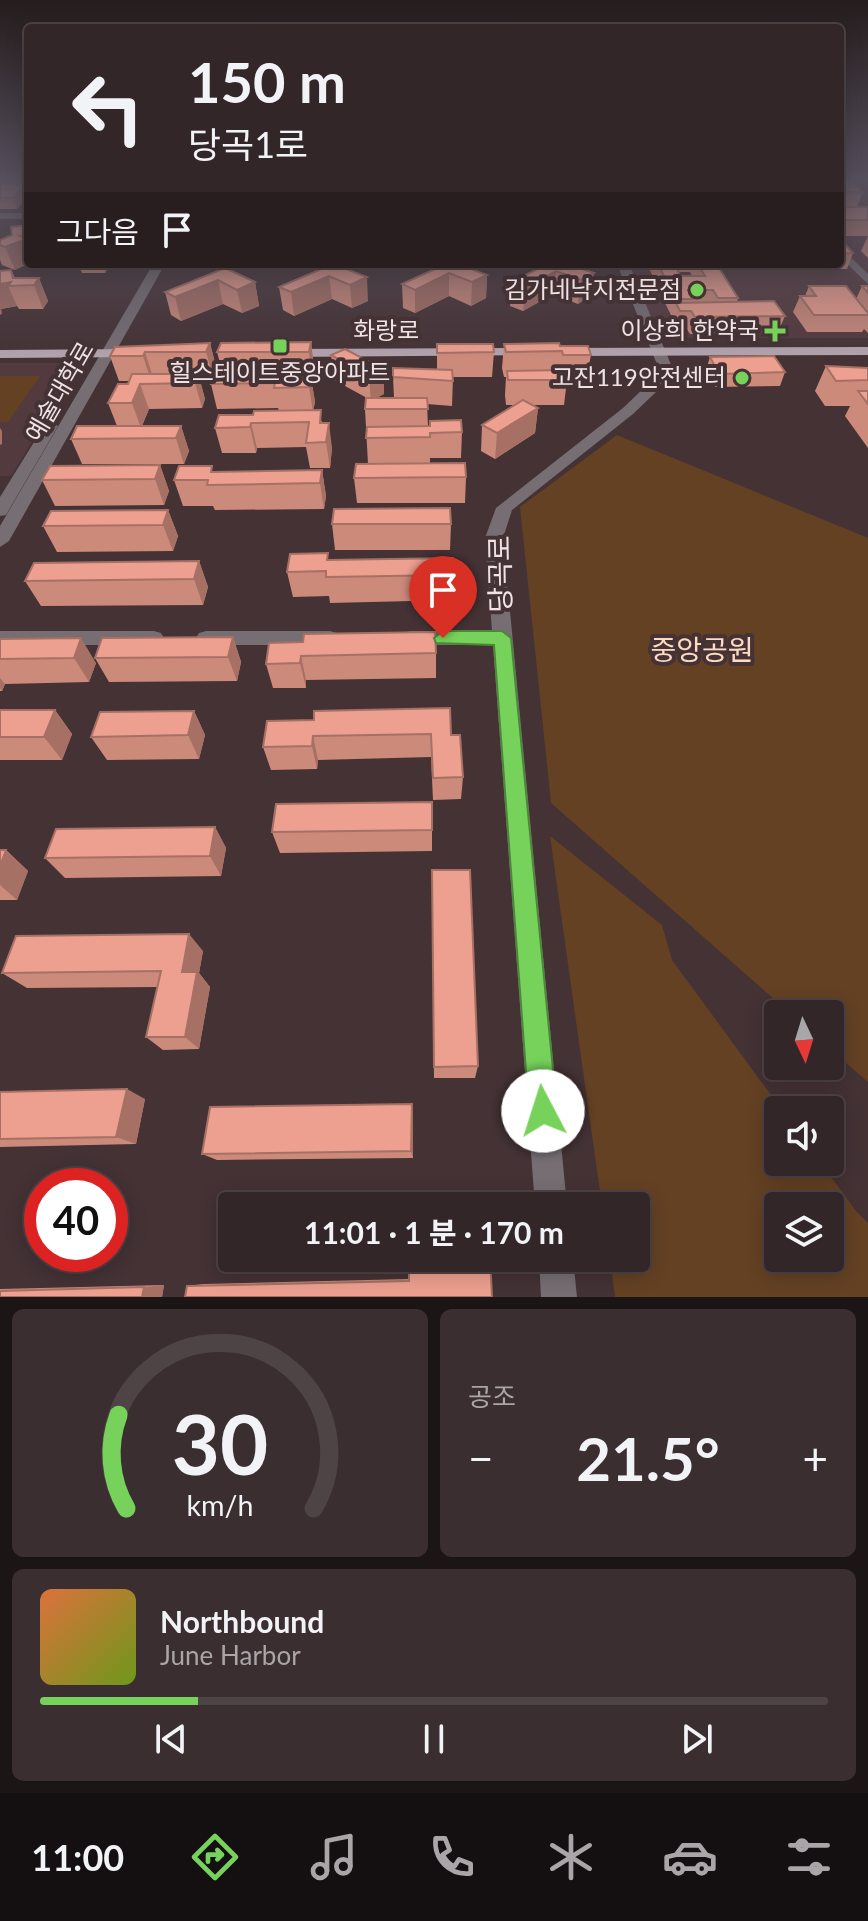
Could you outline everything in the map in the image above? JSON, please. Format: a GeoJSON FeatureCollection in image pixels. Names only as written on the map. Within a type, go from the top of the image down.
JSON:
{"type":"FeatureCollection","features":[{"type":"Feature","properties":{"kind":"main road","name":"화랑로"},"geometry":{"type":"LineString","coordinates":[[263,353],[868,351]]}},
{"type":"Feature","properties":{"kind":"main road"},"geometry":{"type":"LineString","coordinates":[[0,354],[152,353]]}},
{"type":"Feature","properties":{"kind":"street"},"geometry":{"type":"LineString","coordinates":[[844,254],[868,281]]}},
{"type":"Feature","properties":{"kind":"street","name":"예술대학로"},"geometry":{"type":"LineString","coordinates":[[0,541],[144,268]]}},
{"type":"Feature","properties":{"kind":"street","name":"예술대학로"},"geometry":{"type":"LineString","coordinates":[[0,511],[156,268]]}},
{"type":"Feature","properties":{"kind":"street"},"geometry":{"type":"LineString","coordinates":[[625,268],[661,352]]}},
{"type":"Feature","properties":{"kind":"street","name":"당곡로"},"geometry":{"type":"LineString","coordinates":[[550,1192],[494,538],[504,508],[628,411],[650,390],[665,367],[661,352]]}},
{"type":"Feature","properties":{"kind":"street"},"geometry":{"type":"LineString","coordinates":[[0,638],[343,638]]}},
{"type":"Feature","properties":{"kind":"street"},"geometry":{"type":"LineString","coordinates":[[391,638],[502,638]]}},
{"type":"Feature","properties":{"kind":"street"},"geometry":{"type":"LineString","coordinates":[[557,1272],[559,1297]]}},
{"type":"Feature","properties":{"kind":"shaded area"},"geometry":{"type":"Polygon","coordinates":[[[844,239],[868,239],[868,338],[657,338],[628,268],[844,268],[844,239]]]}},
{"type":"Feature","properties":{"kind":"shaded area"},"geometry":{"type":"Polygon","coordinates":[[[0,363],[80,363],[11,476],[0,476],[0,363]]]}},
{"type":"Feature","properties":{"kind":"green space"},"geometry":{"type":"Polygon","coordinates":[[[0,376],[40,376],[8,422],[0,422],[0,376]]]}},
{"type":"Feature","properties":{"kind":"green space","name":"중앙공원"},"geometry":{"type":"Polygon","coordinates":[[[617,435],[868,538],[868,1082],[844,1061],[844,1000],[775,1000],[551,803],[520,507],[617,435]]]}},
{"type":"Feature","properties":{"kind":"green space"},"geometry":{"type":"Polygon","coordinates":[[[550,836],[662,925],[672,960],[772,1096],[764,1096],[764,1176],[830,1176],[842,1192],[764,1192],[764,1272],[844,1272],[844,1195],[868,1223],[868,1297],[615,1297],[612,1272],[650,1272],[650,1192],[600,1192],[550,836]]]}},
{"type":"Feature","properties":{"kind":"building"},"geometry":{"type":"Polygon","coordinates":[[[24,239],[5,247],[0,245],[0,240],[24,239]]]}},
{"type":"Feature","properties":{"kind":"building"},"geometry":{"type":"Polygon","coordinates":[[[844,243],[853,253],[844,254],[844,243]]]}},
{"type":"Feature","properties":{"kind":"building"},"geometry":{"type":"Polygon","coordinates":[[[225,268],[255,282],[237,290],[218,280],[175,297],[165,292],[225,268]]]}},
{"type":"Feature","properties":{"kind":"building"},"geometry":{"type":"Polygon","coordinates":[[[324,268],[343,268],[367,277],[350,285],[329,276],[291,292],[279,287],[324,268]]]}},
{"type":"Feature","properties":{"kind":"building"},"geometry":{"type":"Polygon","coordinates":[[[437,268],[469,268],[487,275],[472,282],[449,273],[415,290],[402,284],[437,268]]]}},
{"type":"Feature","properties":{"kind":"building"},"geometry":{"type":"Polygon","coordinates":[[[539,268],[580,268],[594,273],[581,280],[556,271],[526,287],[512,282],[539,268]]]}},
{"type":"Feature","properties":{"kind":"building"},"geometry":{"type":"Polygon","coordinates":[[[660,268],[677,268],[680,276],[705,276],[700,268],[719,268],[738,298],[718,298],[713,290],[688,290],[692,299],[675,299],[660,268]]]}},
{"type":"Feature","properties":{"kind":"building"},"geometry":{"type":"Polygon","coordinates":[[[11,270],[13,278],[39,278],[34,285],[0,284],[0,271],[11,270]]]}},
{"type":"Feature","properties":{"kind":"building"},"geometry":{"type":"Polygon","coordinates":[[[809,286],[846,286],[868,315],[814,315],[800,296],[816,296],[809,286]]]}},
{"type":"Feature","properties":{"kind":"building"},"geometry":{"type":"Polygon","coordinates":[[[774,301],[785,316],[695,317],[691,311],[680,311],[676,303],[774,301]]]}},
{"type":"Feature","properties":{"kind":"building"},"geometry":{"type":"Polygon","coordinates":[[[311,342],[309,352],[217,352],[221,343],[311,342]]]}},
{"type":"Feature","properties":{"kind":"building"},"geometry":{"type":"Polygon","coordinates":[[[210,343],[206,352],[145,352],[143,356],[110,356],[115,347],[210,343]]]}},
{"type":"Feature","properties":{"kind":"building"},"geometry":{"type":"Polygon","coordinates":[[[559,343],[560,346],[588,346],[591,355],[563,355],[562,351],[506,352],[504,344],[559,343]]]}},
{"type":"Feature","properties":{"kind":"building"},"geometry":{"type":"Polygon","coordinates":[[[437,344],[493,344],[494,352],[437,353],[437,344]]]}},
{"type":"Feature","properties":{"kind":"building"},"geometry":{"type":"Polygon","coordinates":[[[345,349],[383,369],[369,376],[331,355],[345,349]]]}},
{"type":"Feature","properties":{"kind":"building"},"geometry":{"type":"Polygon","coordinates":[[[774,356],[785,372],[719,374],[710,357],[774,356]]]}},
{"type":"Feature","properties":{"kind":"building"},"geometry":{"type":"Polygon","coordinates":[[[826,366],[868,368],[868,380],[836,381],[826,366]]]}},
{"type":"Feature","properties":{"kind":"building"},"geometry":{"type":"Polygon","coordinates":[[[393,368],[452,370],[453,381],[393,377],[393,368]]]}},
{"type":"Feature","properties":{"kind":"building"},"geometry":{"type":"Polygon","coordinates":[[[565,370],[567,380],[508,380],[507,371],[565,370]]]}},
{"type":"Feature","properties":{"kind":"building"},"geometry":{"type":"Polygon","coordinates":[[[278,373],[277,377],[311,377],[309,387],[274,388],[275,383],[211,384],[214,374],[278,373]]]}},
{"type":"Feature","properties":{"kind":"building"},"geometry":{"type":"Polygon","coordinates":[[[132,374],[198,374],[195,383],[140,384],[132,403],[108,403],[118,384],[128,384],[132,374]]]}},
{"type":"Feature","properties":{"kind":"building"},"geometry":{"type":"Polygon","coordinates":[[[858,391],[868,391],[868,404],[858,391]]]}},
{"type":"Feature","properties":{"kind":"building"},"geometry":{"type":"Polygon","coordinates":[[[366,398],[427,398],[428,409],[365,409],[366,398]]]}},
{"type":"Feature","properties":{"kind":"building"},"geometry":{"type":"Polygon","coordinates":[[[523,400],[538,408],[497,433],[482,425],[523,400]]]}},
{"type":"Feature","properties":{"kind":"building"},"geometry":{"type":"Polygon","coordinates":[[[321,410],[320,423],[329,423],[326,442],[306,443],[309,422],[251,423],[250,427],[215,428],[219,415],[321,410]]]}},
{"type":"Feature","properties":{"kind":"building"},"geometry":{"type":"Polygon","coordinates":[[[461,420],[462,432],[430,433],[430,437],[366,438],[367,427],[430,426],[430,421],[461,420]]]}},
{"type":"Feature","properties":{"kind":"building"},"geometry":{"type":"Polygon","coordinates":[[[77,426],[181,426],[176,438],[71,439],[77,426]]]}},
{"type":"Feature","properties":{"kind":"building"},"geometry":{"type":"Polygon","coordinates":[[[465,463],[466,477],[354,478],[356,464],[465,463]]]}},
{"type":"Feature","properties":{"kind":"building"},"geometry":{"type":"Polygon","coordinates":[[[160,465],[155,479],[42,480],[50,466],[160,465]]]}},
{"type":"Feature","properties":{"kind":"building"},"geometry":{"type":"Polygon","coordinates":[[[179,466],[212,466],[211,472],[322,470],[320,483],[207,485],[208,480],[174,480],[179,466]]]}},
{"type":"Feature","properties":{"kind":"building"},"geometry":{"type":"Polygon","coordinates":[[[450,508],[451,524],[332,524],[334,509],[450,508]]]}},
{"type":"Feature","properties":{"kind":"building"},"geometry":{"type":"Polygon","coordinates":[[[168,510],[163,525],[43,526],[51,511],[168,510]]]}},
{"type":"Feature","properties":{"kind":"building"},"geometry":{"type":"Polygon","coordinates":[[[328,553],[327,560],[453,558],[454,575],[326,577],[326,571],[287,572],[290,554],[328,553]]]}},
{"type":"Feature","properties":{"kind":"building"},"geometry":{"type":"Polygon","coordinates":[[[199,561],[194,579],[25,581],[34,563],[199,561]]]}},
{"type":"Feature","properties":{"kind":"building"},"geometry":{"type":"Polygon","coordinates":[[[435,632],[436,653],[301,656],[300,663],[266,664],[269,643],[303,642],[304,634],[435,632]]]}},
{"type":"Feature","properties":{"kind":"building"},"geometry":{"type":"Polygon","coordinates":[[[233,637],[228,657],[95,658],[102,638],[233,637]]]}},
{"type":"Feature","properties":{"kind":"building"},"geometry":{"type":"Polygon","coordinates":[[[81,638],[74,658],[0,659],[0,639],[81,638]]]}},
{"type":"Feature","properties":{"kind":"building"},"geometry":{"type":"Polygon","coordinates":[[[450,708],[451,735],[460,735],[463,777],[433,778],[431,734],[313,736],[312,746],[263,747],[267,721],[314,720],[314,711],[450,708]]]}},
{"type":"Feature","properties":{"kind":"building"},"geometry":{"type":"Polygon","coordinates":[[[0,710],[55,710],[44,737],[0,737],[0,710]]]}},
{"type":"Feature","properties":{"kind":"building"},"geometry":{"type":"Polygon","coordinates":[[[194,711],[188,735],[91,737],[100,712],[194,711]]]}},
{"type":"Feature","properties":{"kind":"building"},"geometry":{"type":"Polygon","coordinates":[[[432,802],[432,830],[272,832],[276,804],[432,802]]]}},
{"type":"Feature","properties":{"kind":"building"},"geometry":{"type":"Polygon","coordinates":[[[215,827],[210,856],[45,858],[56,829],[215,827]]]}},
{"type":"Feature","properties":{"kind":"building"},"geometry":{"type":"Polygon","coordinates":[[[0,850],[6,850],[0,866],[0,850]]]}},
{"type":"Feature","properties":{"kind":"building"},"geometry":{"type":"Polygon","coordinates":[[[432,870],[470,870],[478,1066],[434,1067],[432,870]]]}},
{"type":"Feature","properties":{"kind":"building"},"geometry":{"type":"Polygon","coordinates":[[[189,934],[182,972],[197,972],[185,1037],[146,1037],[161,971],[2,973],[16,936],[189,934]]]}},
{"type":"Feature","properties":{"kind":"building"},"geometry":{"type":"Polygon","coordinates":[[[127,1089],[116,1137],[0,1139],[0,1092],[127,1089]]]}},
{"type":"Feature","properties":{"kind":"building"},"geometry":{"type":"Polygon","coordinates":[[[412,1104],[411,1151],[202,1154],[210,1107],[412,1104]]]}},
{"type":"Feature","properties":{"kind":"building"},"geometry":{"type":"Polygon","coordinates":[[[409,1272],[491,1272],[492,1297],[185,1297],[187,1286],[409,1281],[409,1272]]]}},
{"type":"Feature","properties":{"kind":"building"},"geometry":{"type":"Polygon","coordinates":[[[144,1287],[142,1297],[0,1297],[0,1291],[144,1287]]]}},
{"type":"Feature","properties":{"kind":"place","name":"김가네낙지전문점"},"geometry":{"type":"Point","coordinates":[697,290]}},
{"type":"Feature","properties":{"kind":"place","name":"이상희 한약국"},"geometry":{"type":"Point","coordinates":[775,331]}},
{"type":"Feature","properties":{"kind":"place","name":"힐스테이트중앙아파트"},"geometry":{"type":"Point","coordinates":[280,346]}},
{"type":"Feature","properties":{"kind":"place","name":"고잔119안전센터"},"geometry":{"type":"Point","coordinates":[742,378]}},
{"type":"Feature","properties":{"kind":"route"},"geometry":{"type":"LineString","coordinates":[[443,638],[502,638],[543,1111]]}}]}
